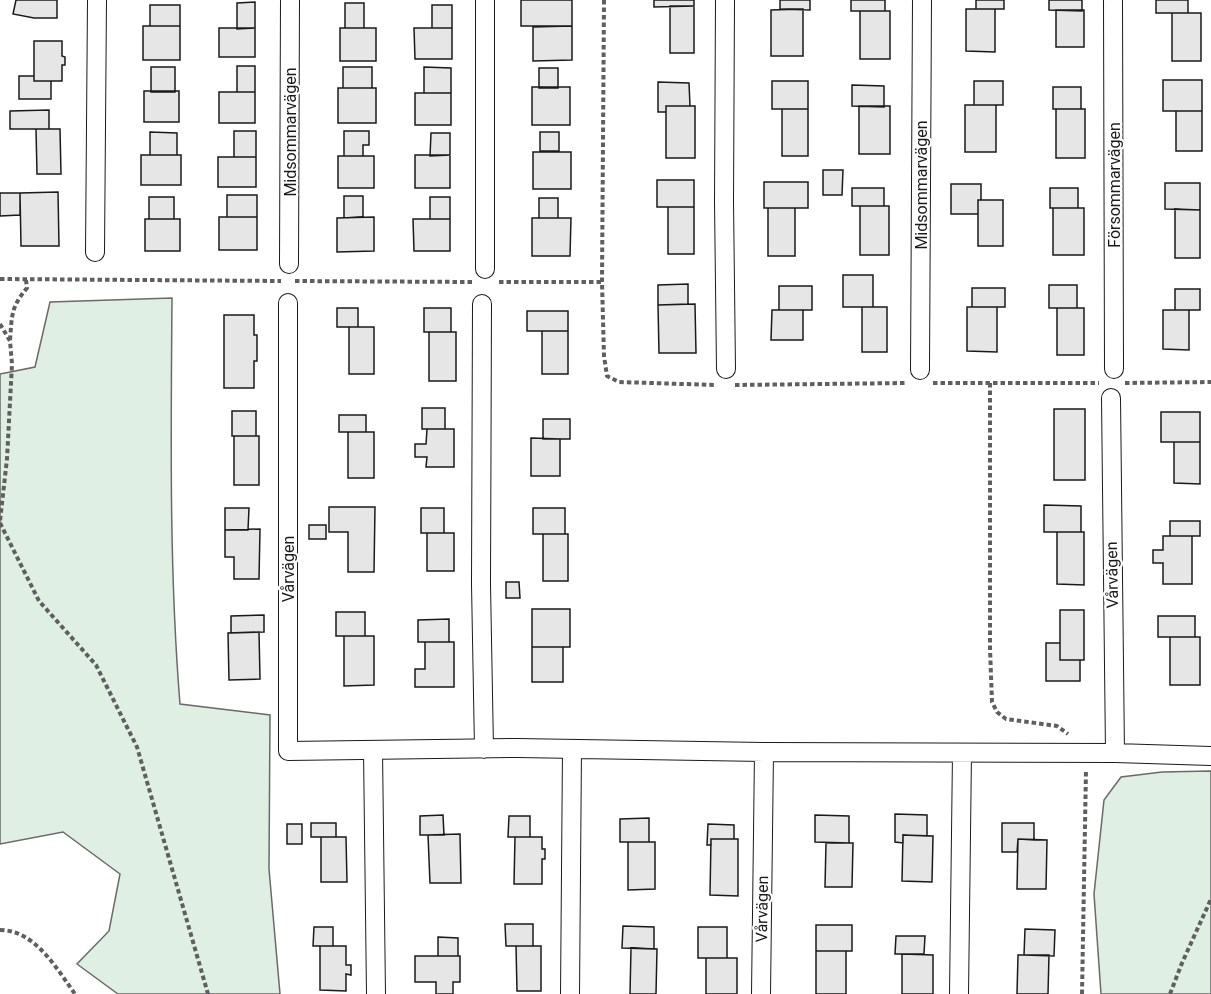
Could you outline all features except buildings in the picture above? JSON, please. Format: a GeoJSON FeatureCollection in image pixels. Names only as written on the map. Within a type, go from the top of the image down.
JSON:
{"type":"FeatureCollection","features":[{"type":"Feature","properties":{"kind":"street"},"geometry":{"type":"LineString","coordinates":[[95,252],[97,0]]}},
{"type":"Feature","properties":{"kind":"street","name":"Midsommarvägen"},"geometry":{"type":"LineString","coordinates":[[290,0],[290,264]]}},
{"type":"Feature","properties":{"kind":"street"},"geometry":{"type":"LineString","coordinates":[[485,0],[486,277]]}},
{"type":"Feature","properties":{"kind":"street"},"geometry":{"type":"LineString","coordinates":[[725,0],[726,369]]}},
{"type":"Feature","properties":{"kind":"street","name":"Midsommarvägen"},"geometry":{"type":"LineString","coordinates":[[919,379],[922,0]]}},
{"type":"Feature","properties":{"kind":"street","name":"Försommarvägen"},"geometry":{"type":"LineString","coordinates":[[1113,0],[1119,376]]}},
{"type":"Feature","properties":{"kind":"street","name":"Vårvägen"},"geometry":{"type":"LineString","coordinates":[[288,303],[288,752],[572,749],[1115,753],[1211,756]]}},
{"type":"Feature","properties":{"kind":"street"},"geometry":{"type":"LineString","coordinates":[[482,304],[481,584],[484,749]]}},
{"type":"Feature","properties":{"kind":"street","name":"Vårvägen"},"geometry":{"type":"LineString","coordinates":[[1106,390],[1115,753]]}},
{"type":"Feature","properties":{"kind":"street"},"geometry":{"type":"LineString","coordinates":[[570,994],[572,749]]}},
{"type":"Feature","properties":{"kind":"street"},"geometry":{"type":"LineString","coordinates":[[373,750],[376,994]]}},
{"type":"Feature","properties":{"kind":"street","name":"Vårvägen"},"geometry":{"type":"LineString","coordinates":[[761,994],[764,752]]}},
{"type":"Feature","properties":{"kind":"street"},"geometry":{"type":"LineString","coordinates":[[959,994],[962,753]]}},
{"type":"Feature","properties":{"kind":"path"},"geometry":{"type":"LineString","coordinates":[[604,0],[602,282],[604,356],[607,376],[620,381],[727,385],[919,379],[1106,390]]}},
{"type":"Feature","properties":{"kind":"path"},"geometry":{"type":"LineString","coordinates":[[0,279],[486,277],[602,282]]}},
{"type":"Feature","properties":{"kind":"path"},"geometry":{"type":"LineString","coordinates":[[26,280],[27,288],[13,309],[7,459],[0,522],[39,601],[96,665],[137,747],[208,994]]}},
{"type":"Feature","properties":{"kind":"path"},"geometry":{"type":"LineString","coordinates":[[0,324],[10,341]]}},
{"type":"Feature","properties":{"kind":"path"},"geometry":{"type":"LineString","coordinates":[[1119,376],[1211,382]]}},
{"type":"Feature","properties":{"kind":"path"},"geometry":{"type":"LineString","coordinates":[[990,383],[992,702],[997,712],[1006,719],[1057,726],[1063,729],[1074,740],[1086,766],[1082,994]]}},
{"type":"Feature","properties":{"kind":"path"},"geometry":{"type":"LineString","coordinates":[[1170,994],[1211,899]]}},
{"type":"Feature","properties":{"kind":"path"},"geometry":{"type":"LineString","coordinates":[[0,930],[19,934],[33,942],[75,994]]}},
{"type":"Feature","properties":{"kind":"green space"},"geometry":{"type":"Polygon","coordinates":[[[172,298],[172,552],[180,704],[270,715],[269,869],[280,994],[118,994],[77,964],[109,931],[120,874],[63,832],[0,844],[0,374],[35,367],[50,302],[172,298]]]}},
{"type":"Feature","properties":{"kind":"green space"},"geometry":{"type":"Polygon","coordinates":[[[1211,771],[1211,994],[1101,994],[1094,894],[1104,800],[1121,777],[1162,772],[1211,771]]]}}]}
